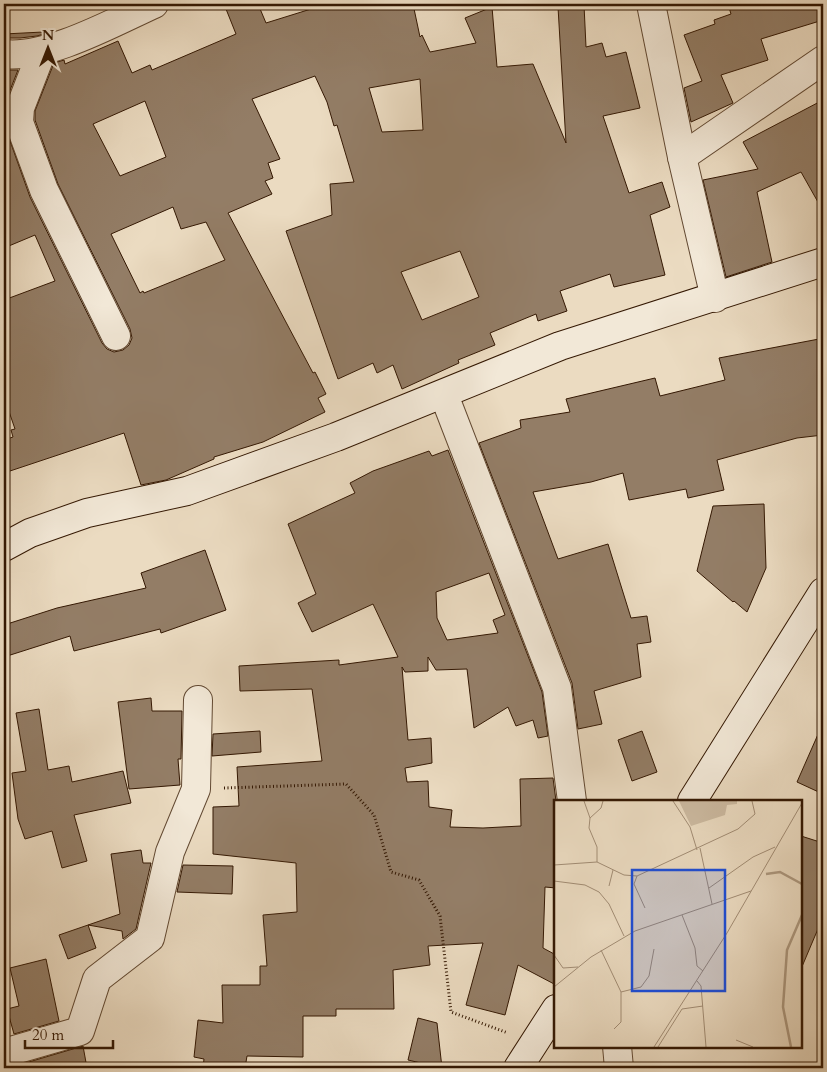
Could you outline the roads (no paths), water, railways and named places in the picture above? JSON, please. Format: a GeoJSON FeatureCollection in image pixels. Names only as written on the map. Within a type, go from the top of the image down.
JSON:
{"type":"FeatureCollection","features":[{"type":"Feature","properties":{"kind":"street"},"geometry":{"type":"LineString","coordinates":[[4,54],[12,55],[42,51],[95,31],[154,4]]}},
{"type":"Feature","properties":{"kind":"street"},"geometry":{"type":"LineString","coordinates":[[651,4],[682,157],[715,298]]}},
{"type":"Feature","properties":{"kind":"street"},"geometry":{"type":"LineString","coordinates":[[42,51],[20,108],[19,122],[44,190],[116,336]]}},
{"type":"Feature","properties":{"kind":"street"},"geometry":{"type":"LineString","coordinates":[[682,157],[823,60]]}},
{"type":"Feature","properties":{"kind":"street"},"geometry":{"type":"LineString","coordinates":[[4,547],[30,534],[88,513],[187,491],[336,437],[444,395],[560,346],[823,262]]}},
{"type":"Feature","properties":{"kind":"street"},"geometry":{"type":"LineString","coordinates":[[444,395],[558,688],[572,800]]}},
{"type":"Feature","properties":{"kind":"street"},"geometry":{"type":"LineString","coordinates":[[693,800],[823,592]]}},
{"type":"Feature","properties":{"kind":"street"},"geometry":{"type":"LineString","coordinates":[[4,1053],[80,1031],[97,979],[150,938],[170,852],[196,790],[198,700]]}},
{"type":"Feature","properties":{"kind":"street"},"geometry":{"type":"LineString","coordinates":[[518,1068],[554,1012]]}},
{"type":"Feature","properties":{"kind":"street"},"geometry":{"type":"LineString","coordinates":[[617,1047],[619,1068]]}}]}
